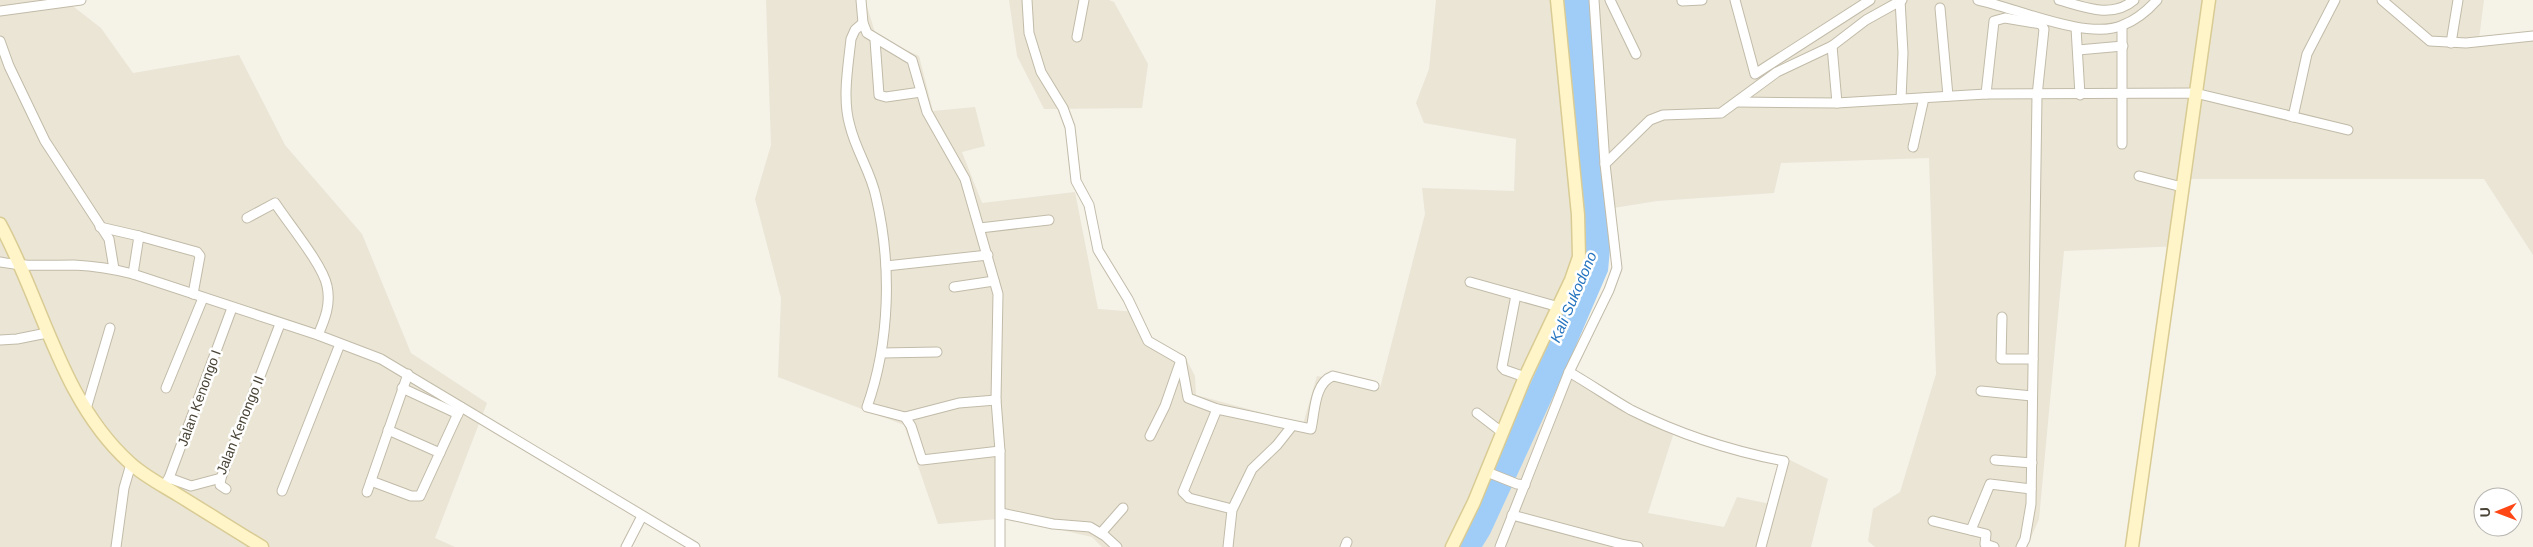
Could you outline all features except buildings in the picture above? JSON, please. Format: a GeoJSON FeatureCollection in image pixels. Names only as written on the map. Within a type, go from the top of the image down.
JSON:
{"type":"FeatureCollection","features":[{"type":"Feature","properties":{"kind":"street"},"geometry":{"type":"LineString","coordinates":[[0,11],[81,0]]}},
{"type":"Feature","properties":{"kind":"street"},"geometry":{"type":"LineString","coordinates":[[861,0],[863,23],[867,33],[875,40],[906,54],[912,60],[917,71],[921,92],[930,119],[965,179],[998,294],[996,400],[1000,451],[1000,547]]}},
{"type":"Feature","properties":{"kind":"street"},"geometry":{"type":"LineString","coordinates":[[1026,0],[1029,33],[1041,72],[1063,108],[1070,127],[1076,181],[1089,206],[1098,250],[1128,298],[1148,341],[1181,360],[1187,397],[1217,408],[1311,429],[1319,390],[1328,378],[1333,376],[1374,386]]}},
{"type":"Feature","properties":{"kind":"street"},"geometry":{"type":"LineString","coordinates":[[1077,37],[1084,0]]}},
{"type":"Feature","properties":{"kind":"street"},"geometry":{"type":"LineString","coordinates":[[1452,547],[1488,472],[1525,377],[1576,268],[1580,242],[1557,0]]}},
{"type":"Feature","properties":{"kind":"street"},"geometry":{"type":"LineString","coordinates":[[1500,547],[1521,484],[1569,372],[1609,290],[1617,268],[1605,157],[1594,0]]}},
{"type":"Feature","properties":{"kind":"street"},"geometry":{"type":"LineString","coordinates":[[1610,0],[1636,54]]}},
{"type":"Feature","properties":{"kind":"street"},"geometry":{"type":"LineString","coordinates":[[1682,1],[1702,0]]}},
{"type":"Feature","properties":{"kind":"street"},"geometry":{"type":"LineString","coordinates":[[1735,0],[1755,74],[1870,0]]}},
{"type":"Feature","properties":{"kind":"street"},"geometry":{"type":"LineString","coordinates":[[1605,157],[1650,120],[1663,114],[1716,115],[1738,102],[1777,72],[1832,46],[1866,20],[1901,0],[1903,53],[1901,99]]}},
{"type":"Feature","properties":{"kind":"street"},"geometry":{"type":"LineString","coordinates":[[1978,0],[2076,28],[2122,26],[2157,0]]}},
{"type":"Feature","properties":{"kind":"street"},"geometry":{"type":"LineString","coordinates":[[2060,0],[2104,11],[2118,9],[2134,0]]}},
{"type":"Feature","properties":{"kind":"street"},"geometry":{"type":"LineString","coordinates":[[2132,547],[2195,93],[2210,0]]}},
{"type":"Feature","properties":{"kind":"street"},"geometry":{"type":"LineString","coordinates":[[2293,117],[2308,54],[2335,0]]}},
{"type":"Feature","properties":{"kind":"street"},"geometry":{"type":"LineString","coordinates":[[2382,0],[2430,41],[2451,43],[2533,36]]}},
{"type":"Feature","properties":{"kind":"street"},"geometry":{"type":"LineString","coordinates":[[2451,43],[2458,0]]}},
{"type":"Feature","properties":{"kind":"street"},"geometry":{"type":"LineString","coordinates":[[1940,8],[1948,96]]}},
{"type":"Feature","properties":{"kind":"street"},"geometry":{"type":"LineString","coordinates":[[1986,94],[1992,27],[1996,19],[2034,21],[2041,24],[2044,29],[2037,96],[2032,464],[2029,517],[2021,547]]}},
{"type":"Feature","properties":{"kind":"street"},"geometry":{"type":"LineString","coordinates":[[863,23],[855,30],[851,39],[848,65],[847,109],[849,125],[871,176],[877,199],[886,266],[882,353],[878,376],[867,407],[905,417],[959,403],[996,400]]}},
{"type":"Feature","properties":{"kind":"street"},"geometry":{"type":"LineString","coordinates":[[2122,26],[2124,95],[2122,144]]}},
{"type":"Feature","properties":{"kind":"street"},"geometry":{"type":"LineString","coordinates":[[2076,28],[2080,95]]}},
{"type":"Feature","properties":{"kind":"street"},"geometry":{"type":"LineString","coordinates":[[875,40],[879,95],[886,97],[921,92]]}},
{"type":"Feature","properties":{"kind":"street"},"geometry":{"type":"LineString","coordinates":[[0,41],[9,66],[45,141],[112,248],[114,269]]}},
{"type":"Feature","properties":{"kind":"street"},"geometry":{"type":"LineString","coordinates":[[1832,46],[1837,103]]}},
{"type":"Feature","properties":{"kind":"street"},"geometry":{"type":"LineString","coordinates":[[2078,50],[2122,46]]}},
{"type":"Feature","properties":{"kind":"street"},"geometry":{"type":"LineString","coordinates":[[1738,102],[1837,103],[1986,94],[2037,96],[2195,93],[2348,130]]}},
{"type":"Feature","properties":{"kind":"street"},"geometry":{"type":"LineString","coordinates":[[1914,147],[1924,98]]}},
{"type":"Feature","properties":{"kind":"street"},"geometry":{"type":"LineString","coordinates":[[2138,176],[2182,186]]}},
{"type":"Feature","properties":{"kind":"street"},"geometry":{"type":"LineString","coordinates":[[247,218],[275,203],[325,277],[328,299],[326,315],[318,335]]}},
{"type":"Feature","properties":{"kind":"street"},"geometry":{"type":"LineString","coordinates":[[980,228],[1049,220]]}},
{"type":"Feature","properties":{"kind":"street"},"geometry":{"type":"LineString","coordinates":[[0,224],[21,266],[47,333],[86,409],[131,464],[166,482],[262,547]]}},
{"type":"Feature","properties":{"kind":"street"},"geometry":{"type":"LineString","coordinates":[[100,227],[139,236],[199,254],[193,294]]}},
{"type":"Feature","properties":{"kind":"street"},"geometry":{"type":"LineString","coordinates":[[133,274],[139,236]]}},
{"type":"Feature","properties":{"kind":"street"},"geometry":{"type":"LineString","coordinates":[[886,266],[988,255]]}},
{"type":"Feature","properties":{"kind":"street"},"geometry":{"type":"LineString","coordinates":[[0,262],[21,266],[76,265],[114,269],[318,335],[381,359],[408,374],[460,410],[695,547]]}},
{"type":"Feature","properties":{"kind":"street"},"geometry":{"type":"LineString","coordinates":[[954,287],[994,281]]}},
{"type":"Feature","properties":{"kind":"street"},"geometry":{"type":"LineString","coordinates":[[1470,282],[1559,306]]}},
{"type":"Feature","properties":{"kind":"street"},"geometry":{"type":"LineString","coordinates":[[1516,295],[1502,367],[1505,370],[1525,377]]}},
{"type":"Feature","properties":{"kind":"street"},"geometry":{"type":"LineString","coordinates":[[166,388],[203,298]]}},
{"type":"Feature","properties":{"kind":"street","name":"Jalan Kenongo I"},"geometry":{"type":"LineString","coordinates":[[166,482],[232,308]]}},
{"type":"Feature","properties":{"kind":"street"},"geometry":{"type":"LineString","coordinates":[[2002,317],[2001,359],[2033,359]]}},
{"type":"Feature","properties":{"kind":"street","name":"Jalan Kenongo II"},"geometry":{"type":"LineString","coordinates":[[166,482],[191,486],[221,478],[280,324]]}},
{"type":"Feature","properties":{"kind":"street"},"geometry":{"type":"LineString","coordinates":[[86,409],[110,328]]}},
{"type":"Feature","properties":{"kind":"street"},"geometry":{"type":"LineString","coordinates":[[0,340],[34,337],[47,333]]}},
{"type":"Feature","properties":{"kind":"street"},"geometry":{"type":"LineString","coordinates":[[282,491],[340,344]]}},
{"type":"Feature","properties":{"kind":"street"},"geometry":{"type":"LineString","coordinates":[[882,353],[937,352]]}},
{"type":"Feature","properties":{"kind":"street"},"geometry":{"type":"LineString","coordinates":[[1150,436],[1165,406],[1181,360]]}},
{"type":"Feature","properties":{"kind":"street"},"geometry":{"type":"LineString","coordinates":[[1569,372],[1632,410],[1693,436],[1742,453],[1784,462],[1762,547]]}},
{"type":"Feature","properties":{"kind":"street"},"geometry":{"type":"LineString","coordinates":[[367,492],[408,374]]}},
{"type":"Feature","properties":{"kind":"street"},"geometry":{"type":"LineString","coordinates":[[402,388],[460,410]]}},
{"type":"Feature","properties":{"kind":"street"},"geometry":{"type":"LineString","coordinates":[[1980,391],[2032,396]]}},
{"type":"Feature","properties":{"kind":"street"},"geometry":{"type":"LineString","coordinates":[[1217,408],[1183,492],[1189,498],[1232,509]]}},
{"type":"Feature","properties":{"kind":"street"},"geometry":{"type":"LineString","coordinates":[[371,481],[411,496],[420,496],[460,410]]}},
{"type":"Feature","properties":{"kind":"street"},"geometry":{"type":"LineString","coordinates":[[1477,413],[1503,432]]}},
{"type":"Feature","properties":{"kind":"street"},"geometry":{"type":"LineString","coordinates":[[905,417],[911,426],[922,460],[1000,451]]}},
{"type":"Feature","properties":{"kind":"street"},"geometry":{"type":"LineString","coordinates":[[1228,547],[1232,509],[1252,469],[1277,445],[1292,426]]}},
{"type":"Feature","properties":{"kind":"street"},"geometry":{"type":"LineString","coordinates":[[388,430],[440,453]]}},
{"type":"Feature","properties":{"kind":"street"},"geometry":{"type":"LineString","coordinates":[[1995,460],[2032,464]]}},
{"type":"Feature","properties":{"kind":"street"},"geometry":{"type":"LineString","coordinates":[[116,547],[124,488],[131,464]]}},
{"type":"Feature","properties":{"kind":"street"},"geometry":{"type":"LineString","coordinates":[[1488,472],[1521,484]]}},
{"type":"Feature","properties":{"kind":"street"},"geometry":{"type":"LineString","coordinates":[[221,478],[220,485],[226,489]]}},
{"type":"Feature","properties":{"kind":"street"},"geometry":{"type":"LineString","coordinates":[[1970,530],[1990,484],[2031,489]]}},
{"type":"Feature","properties":{"kind":"street"},"geometry":{"type":"LineString","coordinates":[[1100,533],[1123,508]]}},
{"type":"Feature","properties":{"kind":"street"},"geometry":{"type":"LineString","coordinates":[[1001,513],[1053,524],[1090,527],[1117,547]]}},
{"type":"Feature","properties":{"kind":"street"},"geometry":{"type":"LineString","coordinates":[[1512,515],[1625,546],[1638,547]]}},
{"type":"Feature","properties":{"kind":"street"},"geometry":{"type":"LineString","coordinates":[[626,547],[642,516]]}},
{"type":"Feature","properties":{"kind":"street"},"geometry":{"type":"LineString","coordinates":[[1932,521],[1986,534],[1984,544],[1994,547]]}},
{"type":"Feature","properties":{"kind":"shaded area"},"geometry":{"type":"Polygon","coordinates":[[[0,0],[65,0],[101,28],[133,73],[239,55],[285,145],[362,234],[411,353],[487,403],[435,538],[455,547],[0,547],[0,0]]]}},
{"type":"Feature","properties":{"kind":"shaded area"},"geometry":{"type":"Polygon","coordinates":[[[766,0],[865,0],[876,36],[919,56],[933,111],[975,107],[985,146],[962,152],[982,203],[1075,192],[1098,309],[1137,312],[1154,345],[1184,355],[1195,376],[1196,395],[1303,424],[1317,376],[1380,388],[1425,214],[1422,188],[1514,191],[1516,139],[1424,123],[1416,103],[1429,69],[1436,0],[1559,0],[1582,237],[1560,318],[1456,547],[1102,547],[1092,537],[1010,518],[938,524],[904,425],[778,377],[781,298],[755,199],[771,145],[766,0]]]}},
{"type":"Feature","properties":{"kind":"shaded area"},"geometry":{"type":"Polygon","coordinates":[[[1009,0],[1109,0],[1114,2],[1148,64],[1142,108],[1044,109],[1017,56],[1009,0]]]}},
{"type":"Feature","properties":{"kind":"shaded area"},"geometry":{"type":"Polygon","coordinates":[[[1590,0],[2484,0],[2479,39],[2533,34],[2533,255],[2484,179],[2191,179],[2181,246],[2064,251],[2039,519],[2027,547],[1875,547],[1868,541],[1873,509],[1900,492],[1936,374],[1929,158],[1781,163],[1774,193],[1657,201],[1607,209],[1598,125],[1590,0]]]}},
{"type":"Feature","properties":{"kind":"shaded area"},"geometry":{"type":"Polygon","coordinates":[[[1565,371],[1619,402],[1676,426],[1648,513],[1724,527],[1737,497],[1775,505],[1786,458],[1828,479],[1811,547],[1482,547],[1565,371]]]}},
{"type":"Feature","properties":{"kind":"water","name":"Kali Sukodono"},"geometry":{"type":"Polygon","coordinates":[[[1559,0],[1590,0],[1598,125],[1610,249],[1608,271],[1565,371],[1490,534],[1482,547],[1456,547],[1560,318],[1576,277],[1559,0]]]}}]}
